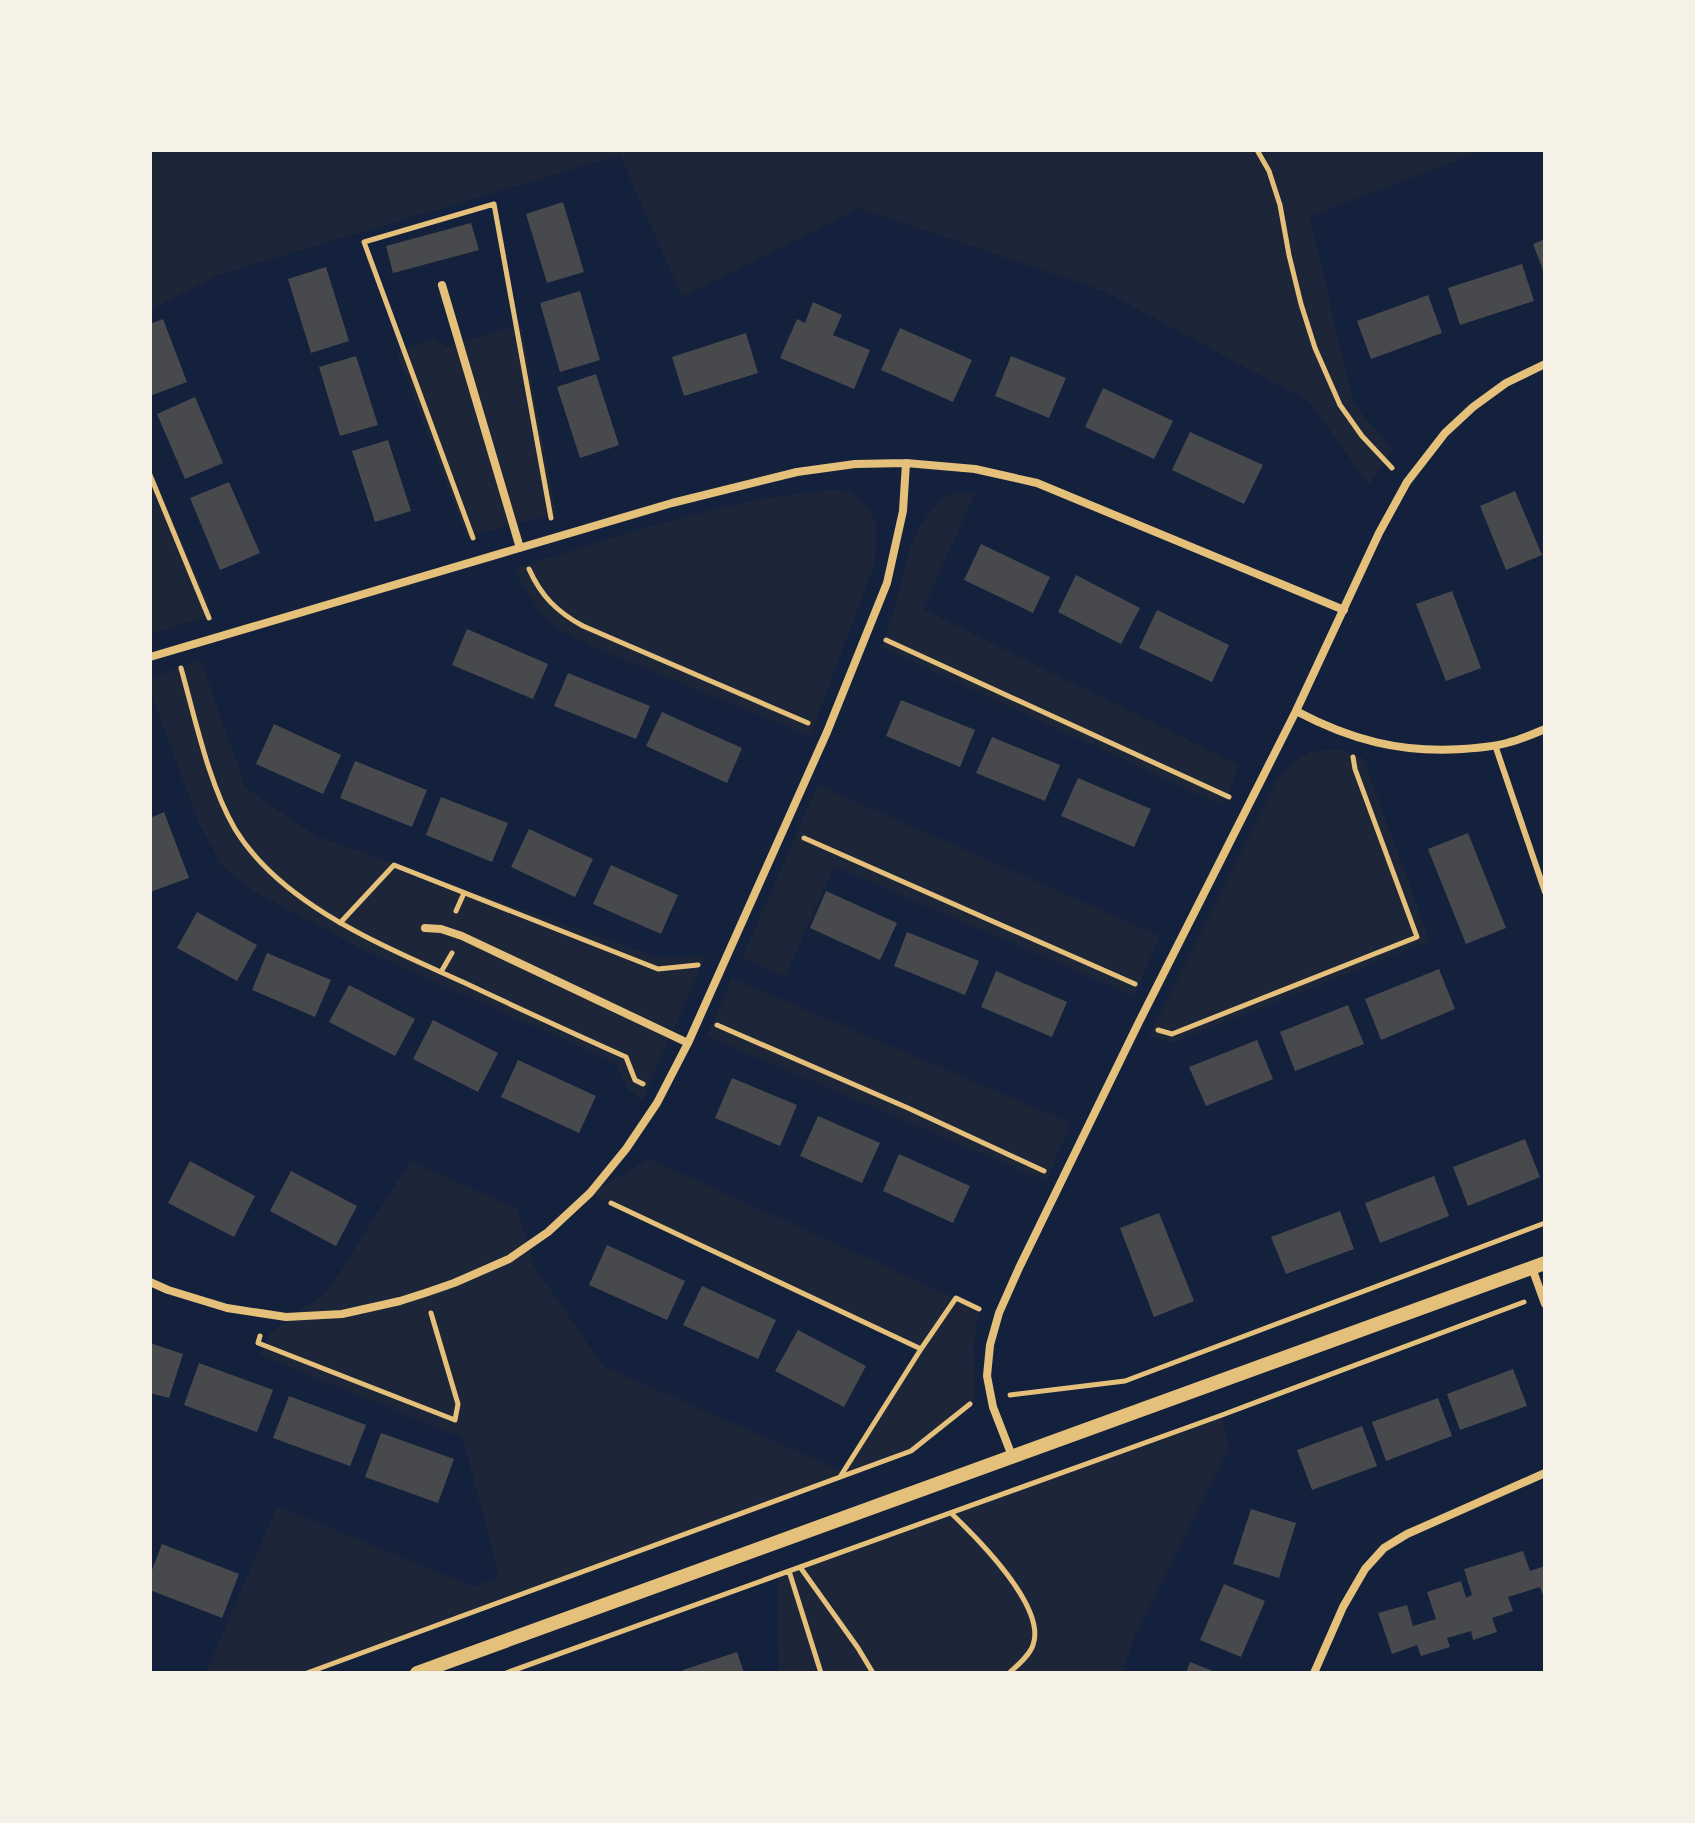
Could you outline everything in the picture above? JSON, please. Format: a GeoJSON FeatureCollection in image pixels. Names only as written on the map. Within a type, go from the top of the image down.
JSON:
{"type":"FeatureCollection","features":[{"type":"Feature","properties":{"kind":"street"},"geometry":{"type":"LineString","coordinates":[[442,285],[520,548]]}},
{"type":"Feature","properties":{"kind":"street"},"geometry":{"type":"LineString","coordinates":[[1012,1456],[993,1407],[987,1376],[990,1345],[999,1313],[1138,1024],[1296,711],[1379,533],[1407,482],[1445,433],[1473,407],[1506,383],[1545,364]]}},
{"type":"Feature","properties":{"kind":"street"},"geometry":{"type":"LineString","coordinates":[[151,654],[176,650],[672,503],[797,472],[855,464],[906,463],[975,469],[1037,483],[1344,610]]}},
{"type":"Feature","properties":{"kind":"street"},"geometry":{"type":"LineString","coordinates":[[150,1282],[227,1308],[286,1317],[342,1314],[425,1293],[509,1259],[548,1232],[590,1193],[626,1149],[661,1095],[688,1043],[827,732],[887,583],[903,511],[906,463]]}},
{"type":"Feature","properties":{"kind":"street"},"geometry":{"type":"LineString","coordinates":[[1296,711],[1353,736],[1389,746],[1429,751],[1508,743],[1545,729]]}},
{"type":"Feature","properties":{"kind":"street"},"geometry":{"type":"LineString","coordinates":[[425,928],[441,929],[462,936],[688,1043]]}},
{"type":"Feature","properties":{"kind":"street"},"geometry":{"type":"LineString","coordinates":[[417,1673],[1538,1265],[1543,1299]]}},
{"type":"Feature","properties":{"kind":"street"},"geometry":{"type":"LineString","coordinates":[[1314,1673],[1343,1607],[1365,1569],[1384,1548],[1407,1534],[1545,1473]]}},
{"type":"Feature","properties":{"kind":"lane"},"geometry":{"type":"LineString","coordinates":[[1495,745],[1545,892]]}},
{"type":"Feature","properties":{"kind":"path"},"geometry":{"type":"LineString","coordinates":[[1257,150],[1269,171],[1280,205],[1292,267],[1315,348],[1340,405],[1362,436],[1407,482]]}},
{"type":"Feature","properties":{"kind":"path"},"geometry":{"type":"LineString","coordinates":[[150,475],[216,638]]}},
{"type":"Feature","properties":{"kind":"path"},"geometry":{"type":"LineString","coordinates":[[520,548],[542,595],[566,617],[827,732]]}},
{"type":"Feature","properties":{"kind":"path"},"geometry":{"type":"LineString","coordinates":[[867,632],[1248,806]]}},
{"type":"Feature","properties":{"kind":"path"},"geometry":{"type":"LineString","coordinates":[[176,650],[217,790],[232,823],[244,842],[289,890],[340,923],[626,1057],[635,1080],[661,1095]]}},
{"type":"Feature","properties":{"kind":"path"},"geometry":{"type":"LineString","coordinates":[[1138,1024],[1172,1034],[1417,937],[1355,769],[1353,736]]}},
{"type":"Feature","properties":{"kind":"path"},"geometry":{"type":"LineString","coordinates":[[784,829],[1154,993]]}},
{"type":"Feature","properties":{"kind":"path"},"geometry":{"type":"LineString","coordinates":[[340,923],[394,865],[658,969],[724,963]]}},
{"type":"Feature","properties":{"kind":"path"},"geometry":{"type":"LineString","coordinates":[[699,1017],[1063,1179]]}},
{"type":"Feature","properties":{"kind":"path"},"geometry":{"type":"LineString","coordinates":[[590,1193],[921,1349]]}},
{"type":"Feature","properties":{"kind":"path"},"geometry":{"type":"LineString","coordinates":[[307,1673],[911,1451],[975,1400],[1125,1381],[1545,1223]]}},
{"type":"Feature","properties":{"kind":"path"},"geometry":{"type":"LineString","coordinates":[[266,1314],[258,1343],[455,1420],[458,1404],[425,1293]]}},
{"type":"Feature","properties":{"kind":"path"},"geometry":{"type":"LineString","coordinates":[[839,1478],[956,1298],[979,1309],[999,1313]]}},
{"type":"Feature","properties":{"kind":"path"},"geometry":{"type":"LineString","coordinates":[[506,1673],[1543,1299]]}},
{"type":"Feature","properties":{"kind":"path"},"geometry":{"type":"LineString","coordinates":[[951,1513],[987,1549],[1026,1602],[1035,1627],[1033,1646],[1009,1673]]}},
{"type":"Feature","properties":{"kind":"path"},"geometry":{"type":"LineString","coordinates":[[800,1567],[873,1673]]}},
{"type":"Feature","properties":{"kind":"path"},"geometry":{"type":"LineString","coordinates":[[789,1571],[821,1673]]}},
{"type":"Feature","properties":{"kind":"shaded area"},"geometry":{"type":"Polygon","coordinates":[[[150,150],[1484,150],[1310,216],[1353,403],[1393,450],[1369,485],[1310,402],[1106,292],[860,208],[682,297],[620,155],[218,275],[150,310],[150,150]]]}},
{"type":"Feature","properties":{"kind":"shaded area"},"geometry":{"type":"Polygon","coordinates":[[[521,324],[556,513],[467,537],[397,353],[434,338],[448,347],[521,324]]]}},
{"type":"Feature","properties":{"kind":"shaded area"},"geometry":{"type":"Polygon","coordinates":[[[150,467],[213,614],[150,635],[150,467]]]}},
{"type":"Feature","properties":{"kind":"shaded area"},"geometry":{"type":"Polygon","coordinates":[[[833,490],[852,493],[870,509],[877,527],[875,563],[810,736],[589,645],[557,628],[541,613],[513,569],[711,510],[792,494],[833,490]]]}},
{"type":"Feature","properties":{"kind":"shaded area"},"geometry":{"type":"Polygon","coordinates":[[[955,492],[975,493],[923,609],[1239,765],[1224,806],[881,647],[909,550],[920,526],[938,502],[955,492]]]}},
{"type":"Feature","properties":{"kind":"shaded area"},"geometry":{"type":"Polygon","coordinates":[[[200,659],[246,788],[316,836],[656,957],[706,956],[642,1100],[628,1089],[616,1063],[364,950],[250,889],[222,866],[199,823],[150,691],[150,680],[200,659]]]}},
{"type":"Feature","properties":{"kind":"shaded area"},"geometry":{"type":"Polygon","coordinates":[[[1339,749],[1363,758],[1430,941],[1172,1043],[1149,1035],[1277,779],[1293,762],[1310,752],[1339,749]]]}},
{"type":"Feature","properties":{"kind":"shaded area"},"geometry":{"type":"Polygon","coordinates":[[[818,785],[1160,936],[1134,996],[834,866],[785,977],[742,958],[818,785]]]}},
{"type":"Feature","properties":{"kind":"shaded area"},"geometry":{"type":"Polygon","coordinates":[[[732,978],[1071,1123],[1046,1181],[707,1036],[732,978]]]}},
{"type":"Feature","properties":{"kind":"shaded area"},"geometry":{"type":"Polygon","coordinates":[[[649,1159],[979,1309],[973,1348],[975,1400],[911,1451],[307,1673],[206,1673],[277,1506],[474,1587],[499,1577],[463,1438],[260,1355],[270,1333],[329,1290],[410,1161],[518,1209],[532,1263],[603,1366],[840,1470],[921,1348],[590,1193],[649,1159]]]}},
{"type":"Feature","properties":{"kind":"shaded area"},"geometry":{"type":"Polygon","coordinates":[[[1222,1415],[1229,1448],[1135,1636],[1122,1673],[779,1673],[778,1575],[1222,1415]]]}},
{"type":"Feature","properties":{"kind":"building"},"geometry":{"type":"Polygon","coordinates":[[[563,202],[584,272],[547,283],[526,214],[563,202]]]}},
{"type":"Feature","properties":{"kind":"building"},"geometry":{"type":"Polygon","coordinates":[[[471,223],[479,250],[393,273],[386,246],[471,223]]]}},
{"type":"Feature","properties":{"kind":"building"},"geometry":{"type":"Polygon","coordinates":[[[1545,239],[1545,275],[1533,244],[1545,239]]]}},
{"type":"Feature","properties":{"kind":"building"},"geometry":{"type":"Polygon","coordinates":[[[1522,264],[1534,301],[1460,325],[1448,288],[1522,264]]]}},
{"type":"Feature","properties":{"kind":"building"},"geometry":{"type":"Polygon","coordinates":[[[326,267],[349,341],[311,353],[288,279],[326,267]]]}},
{"type":"Feature","properties":{"kind":"building"},"geometry":{"type":"Polygon","coordinates":[[[580,291],[600,360],[560,372],[540,303],[580,291]]]}},
{"type":"Feature","properties":{"kind":"building"},"geometry":{"type":"Polygon","coordinates":[[[1428,295],[1442,333],[1371,359],[1357,321],[1428,295]]]}},
{"type":"Feature","properties":{"kind":"building"},"geometry":{"type":"Polygon","coordinates":[[[813,302],[842,315],[833,335],[870,350],[854,389],[780,358],[797,319],[805,323],[813,302]]]}},
{"type":"Feature","properties":{"kind":"building"},"geometry":{"type":"Polygon","coordinates":[[[163,319],[187,382],[150,396],[150,324],[163,319]]]}},
{"type":"Feature","properties":{"kind":"building"},"geometry":{"type":"Polygon","coordinates":[[[900,328],[972,360],[953,402],[881,370],[900,328]]]}},
{"type":"Feature","properties":{"kind":"building"},"geometry":{"type":"Polygon","coordinates":[[[746,333],[758,373],[684,396],[672,357],[746,333]]]}},
{"type":"Feature","properties":{"kind":"building"},"geometry":{"type":"Polygon","coordinates":[[[356,356],[378,425],[340,436],[319,367],[356,356]]]}},
{"type":"Feature","properties":{"kind":"building"},"geometry":{"type":"Polygon","coordinates":[[[1011,356],[1066,378],[1049,418],[995,396],[1011,356]]]}},
{"type":"Feature","properties":{"kind":"building"},"geometry":{"type":"Polygon","coordinates":[[[596,374],[619,445],[580,458],[557,387],[596,374]]]}},
{"type":"Feature","properties":{"kind":"building"},"geometry":{"type":"Polygon","coordinates":[[[1103,388],[1173,421],[1154,459],[1085,427],[1103,388]]]}},
{"type":"Feature","properties":{"kind":"building"},"geometry":{"type":"Polygon","coordinates":[[[195,397],[223,463],[185,479],[157,414],[195,397]]]}},
{"type":"Feature","properties":{"kind":"building"},"geometry":{"type":"Polygon","coordinates":[[[1190,432],[1263,465],[1244,504],[1172,470],[1190,432]]]}},
{"type":"Feature","properties":{"kind":"building"},"geometry":{"type":"Polygon","coordinates":[[[388,440],[411,511],[375,522],[352,451],[388,440]]]}},
{"type":"Feature","properties":{"kind":"building"},"geometry":{"type":"Polygon","coordinates":[[[229,482],[260,553],[220,570],[190,498],[229,482]]]}},
{"type":"Feature","properties":{"kind":"building"},"geometry":{"type":"Polygon","coordinates":[[[1515,491],[1542,555],[1506,570],[1480,506],[1515,491]]]}},
{"type":"Feature","properties":{"kind":"building"},"geometry":{"type":"Polygon","coordinates":[[[981,544],[1050,577],[1033,613],[964,580],[981,544]]]}},
{"type":"Feature","properties":{"kind":"building"},"geometry":{"type":"Polygon","coordinates":[[[1076,575],[1140,608],[1121,644],[1058,612],[1076,575]]]}},
{"type":"Feature","properties":{"kind":"building"},"geometry":{"type":"Polygon","coordinates":[[[1452,591],[1481,668],[1446,681],[1416,604],[1452,591]]]}},
{"type":"Feature","properties":{"kind":"building"},"geometry":{"type":"Polygon","coordinates":[[[1157,610],[1229,645],[1212,682],[1139,648],[1157,610]]]}},
{"type":"Feature","properties":{"kind":"building"},"geometry":{"type":"Polygon","coordinates":[[[467,629],[548,664],[533,699],[452,665],[467,629]]]}},
{"type":"Feature","properties":{"kind":"building"},"geometry":{"type":"Polygon","coordinates":[[[568,673],[650,706],[636,739],[554,706],[568,673]]]}},
{"type":"Feature","properties":{"kind":"building"},"geometry":{"type":"Polygon","coordinates":[[[901,700],[975,730],[960,767],[886,736],[901,700]]]}},
{"type":"Feature","properties":{"kind":"building"},"geometry":{"type":"Polygon","coordinates":[[[662,712],[742,748],[727,783],[646,746],[662,712]]]}},
{"type":"Feature","properties":{"kind":"building"},"geometry":{"type":"Polygon","coordinates":[[[274,724],[341,755],[323,794],[256,764],[274,724]]]}},
{"type":"Feature","properties":{"kind":"building"},"geometry":{"type":"Polygon","coordinates":[[[992,737],[1060,765],[1045,801],[976,773],[992,737]]]}},
{"type":"Feature","properties":{"kind":"building"},"geometry":{"type":"Polygon","coordinates":[[[355,761],[427,790],[412,827],[340,798],[355,761]]]}},
{"type":"Feature","properties":{"kind":"building"},"geometry":{"type":"Polygon","coordinates":[[[1078,778],[1151,809],[1134,847],[1061,816],[1078,778]]]}},
{"type":"Feature","properties":{"kind":"building"},"geometry":{"type":"Polygon","coordinates":[[[441,797],[508,823],[492,862],[426,835],[441,797]]]}},
{"type":"Feature","properties":{"kind":"building"},"geometry":{"type":"Polygon","coordinates":[[[164,812],[189,878],[150,892],[150,818],[164,812]]]}},
{"type":"Feature","properties":{"kind":"building"},"geometry":{"type":"Polygon","coordinates":[[[529,829],[593,859],[575,897],[511,867],[529,829]]]}},
{"type":"Feature","properties":{"kind":"building"},"geometry":{"type":"Polygon","coordinates":[[[1468,833],[1506,928],[1466,944],[1428,849],[1468,833]]]}},
{"type":"Feature","properties":{"kind":"building"},"geometry":{"type":"Polygon","coordinates":[[[611,865],[678,895],[661,934],[593,904],[611,865]]]}},
{"type":"Feature","properties":{"kind":"building"},"geometry":{"type":"Polygon","coordinates":[[[826,891],[897,923],[880,960],[810,928],[826,891]]]}},
{"type":"Feature","properties":{"kind":"building"},"geometry":{"type":"Polygon","coordinates":[[[197,912],[257,945],[237,981],[177,948],[197,912]]]}},
{"type":"Feature","properties":{"kind":"building"},"geometry":{"type":"Polygon","coordinates":[[[907,932],[979,961],[965,995],[894,966],[907,932]]]}},
{"type":"Feature","properties":{"kind":"building"},"geometry":{"type":"Polygon","coordinates":[[[267,953],[331,980],[315,1017],[252,990],[267,953]]]}},
{"type":"Feature","properties":{"kind":"building"},"geometry":{"type":"Polygon","coordinates":[[[1439,969],[1455,1009],[1381,1040],[1365,999],[1439,969]]]}},
{"type":"Feature","properties":{"kind":"building"},"geometry":{"type":"Polygon","coordinates":[[[996,971],[1067,1002],[1052,1037],[981,1007],[996,971]]]}},
{"type":"Feature","properties":{"kind":"building"},"geometry":{"type":"Polygon","coordinates":[[[349,985],[415,1019],[395,1056],[329,1022],[349,985]]]}},
{"type":"Feature","properties":{"kind":"building"},"geometry":{"type":"Polygon","coordinates":[[[1348,1005],[1364,1044],[1295,1071],[1280,1032],[1348,1005]]]}},
{"type":"Feature","properties":{"kind":"building"},"geometry":{"type":"Polygon","coordinates":[[[433,1020],[498,1053],[478,1092],[413,1059],[433,1020]]]}},
{"type":"Feature","properties":{"kind":"building"},"geometry":{"type":"Polygon","coordinates":[[[1257,1040],[1273,1079],[1206,1106],[1189,1067],[1257,1040]]]}},
{"type":"Feature","properties":{"kind":"building"},"geometry":{"type":"Polygon","coordinates":[[[518,1060],[596,1096],[579,1133],[501,1097],[518,1060]]]}},
{"type":"Feature","properties":{"kind":"building"},"geometry":{"type":"Polygon","coordinates":[[[732,1078],[797,1105],[780,1146],[715,1118],[732,1078]]]}},
{"type":"Feature","properties":{"kind":"building"},"geometry":{"type":"Polygon","coordinates":[[[818,1116],[880,1143],[862,1183],[800,1156],[818,1116]]]}},
{"type":"Feature","properties":{"kind":"building"},"geometry":{"type":"Polygon","coordinates":[[[1525,1139],[1540,1177],[1468,1206],[1453,1167],[1525,1139]]]}},
{"type":"Feature","properties":{"kind":"building"},"geometry":{"type":"Polygon","coordinates":[[[899,1154],[970,1186],[953,1223],[883,1191],[899,1154]]]}},
{"type":"Feature","properties":{"kind":"building"},"geometry":{"type":"Polygon","coordinates":[[[190,1161],[255,1196],[234,1237],[168,1203],[190,1161]]]}},
{"type":"Feature","properties":{"kind":"building"},"geometry":{"type":"Polygon","coordinates":[[[291,1171],[357,1206],[336,1246],[270,1211],[291,1171]]]}},
{"type":"Feature","properties":{"kind":"building"},"geometry":{"type":"Polygon","coordinates":[[[1434,1176],[1449,1216],[1380,1243],[1365,1203],[1434,1176]]]}},
{"type":"Feature","properties":{"kind":"building"},"geometry":{"type":"Polygon","coordinates":[[[1340,1211],[1354,1249],[1286,1274],[1271,1237],[1340,1211]]]}},
{"type":"Feature","properties":{"kind":"building"},"geometry":{"type":"Polygon","coordinates":[[[1159,1213],[1194,1301],[1154,1317],[1120,1228],[1159,1213]]]}},
{"type":"Feature","properties":{"kind":"building"},"geometry":{"type":"Polygon","coordinates":[[[607,1245],[685,1281],[667,1320],[589,1285],[607,1245]]]}},
{"type":"Feature","properties":{"kind":"building"},"geometry":{"type":"Polygon","coordinates":[[[702,1286],[776,1320],[758,1359],[683,1325],[702,1286]]]}},
{"type":"Feature","properties":{"kind":"building"},"geometry":{"type":"Polygon","coordinates":[[[798,1330],[866,1366],[844,1407],[775,1371],[798,1330]]]}},
{"type":"Feature","properties":{"kind":"building"},"geometry":{"type":"Polygon","coordinates":[[[150,1343],[183,1354],[169,1398],[150,1393],[150,1343]]]}},
{"type":"Feature","properties":{"kind":"building"},"geometry":{"type":"Polygon","coordinates":[[[199,1363],[273,1390],[257,1432],[184,1405],[199,1363]]]}},
{"type":"Feature","properties":{"kind":"building"},"geometry":{"type":"Polygon","coordinates":[[[1513,1369],[1527,1406],[1460,1430],[1447,1394],[1513,1369]]]}},
{"type":"Feature","properties":{"kind":"building"},"geometry":{"type":"Polygon","coordinates":[[[289,1396],[366,1425],[350,1466],[273,1438],[289,1396]]]}},
{"type":"Feature","properties":{"kind":"building"},"geometry":{"type":"Polygon","coordinates":[[[1438,1398],[1452,1436],[1386,1461],[1372,1422],[1438,1398]]]}},
{"type":"Feature","properties":{"kind":"building"},"geometry":{"type":"Polygon","coordinates":[[[1362,1426],[1377,1466],[1312,1490],[1297,1450],[1362,1426]]]}},
{"type":"Feature","properties":{"kind":"building"},"geometry":{"type":"Polygon","coordinates":[[[381,1433],[454,1459],[438,1503],[365,1477],[381,1433]]]}},
{"type":"Feature","properties":{"kind":"building"},"geometry":{"type":"Polygon","coordinates":[[[1251,1509],[1296,1523],[1279,1578],[1233,1564],[1251,1509]]]}},
{"type":"Feature","properties":{"kind":"building"},"geometry":{"type":"Polygon","coordinates":[[[162,1544],[239,1574],[222,1618],[150,1590],[150,1575],[162,1544]]]}},
{"type":"Feature","properties":{"kind":"building"},"geometry":{"type":"Polygon","coordinates":[[[1523,1551],[1530,1571],[1545,1566],[1545,1601],[1540,1587],[1508,1597],[1513,1611],[1492,1618],[1497,1632],[1473,1640],[1471,1631],[1447,1638],[1450,1647],[1421,1656],[1417,1645],[1392,1654],[1378,1613],[1407,1605],[1413,1626],[1436,1619],[1427,1592],[1461,1581],[1466,1598],[1472,1595],[1464,1569],[1523,1551]]]}},
{"type":"Feature","properties":{"kind":"building"},"geometry":{"type":"Polygon","coordinates":[[[1224,1584],[1265,1601],[1241,1657],[1200,1640],[1224,1584]]]}},
{"type":"Feature","properties":{"kind":"building"},"geometry":{"type":"Polygon","coordinates":[[[737,1652],[744,1673],[684,1673],[683,1670],[737,1652]]]}},
{"type":"Feature","properties":{"kind":"building"},"geometry":{"type":"Polygon","coordinates":[[[1190,1662],[1218,1673],[1186,1673],[1190,1662]]]}}]}
